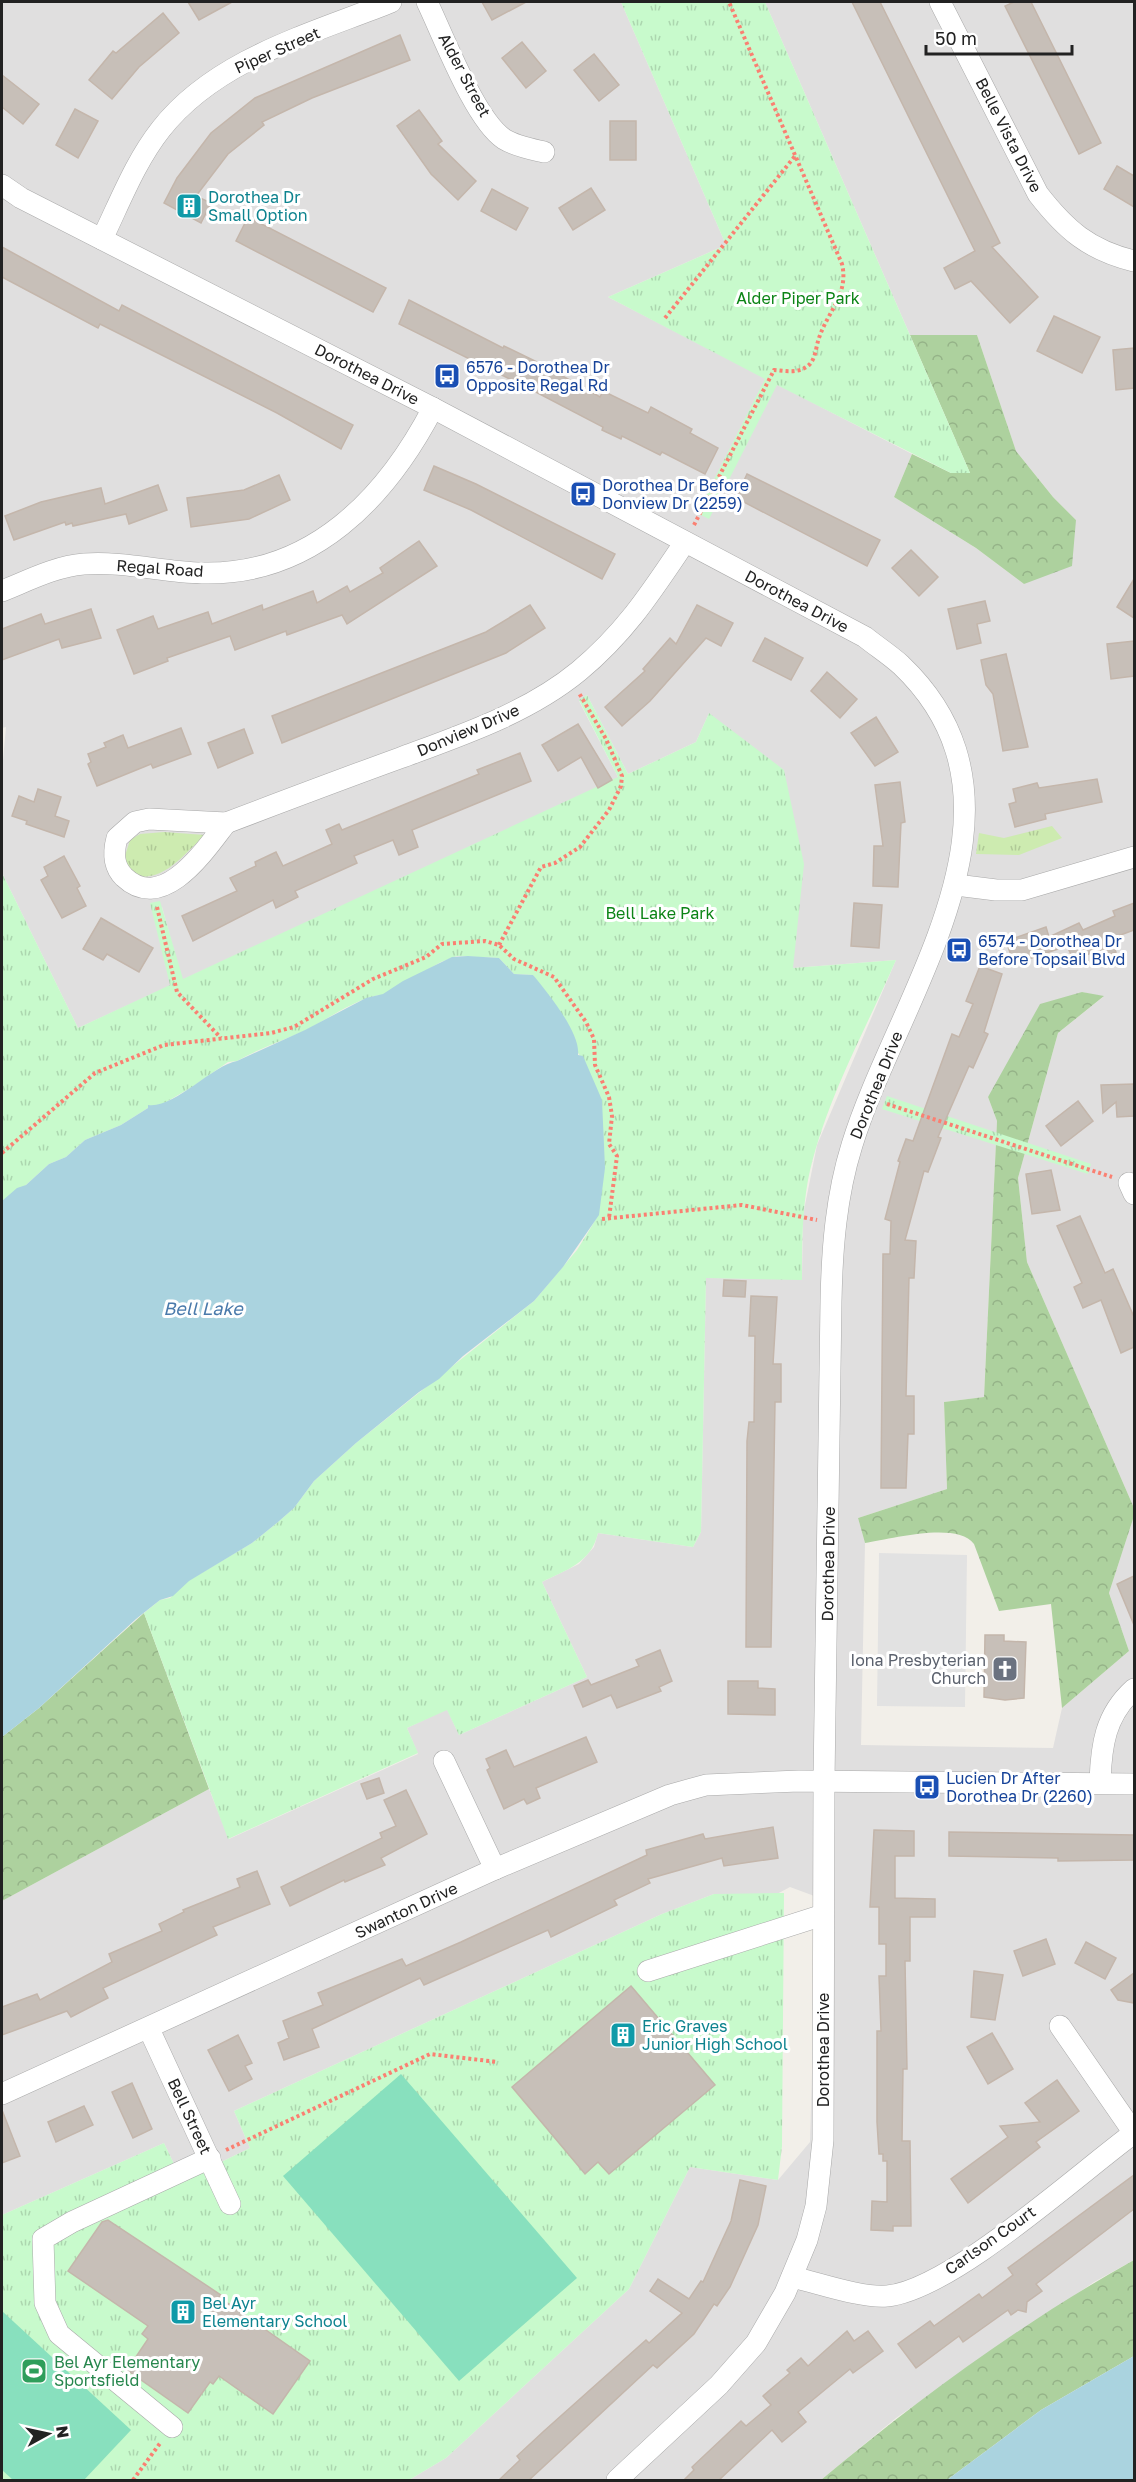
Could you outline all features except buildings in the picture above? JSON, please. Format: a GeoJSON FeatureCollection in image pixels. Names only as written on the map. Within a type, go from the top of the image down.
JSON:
{"type":"FeatureCollection","features":[{"type":"Feature","properties":{"kind":"street","name":"Piper Street"},"geometry":{"type":"LineString","coordinates":[[102,238],[144,154],[162,128],[210,83],[240,63],[391,2]]}},
{"type":"Feature","properties":{"kind":"street","name":"Alder Street"},"geometry":{"type":"LineString","coordinates":[[427,2],[476,104],[492,125],[503,139],[527,149],[544,152]]}},
{"type":"Feature","properties":{"kind":"street","name":"Belle Vista Drive"},"geometry":{"type":"LineString","coordinates":[[940,2],[1038,194],[1059,221],[1094,248],[1134,261]]}},
{"type":"Feature","properties":{"kind":"street","name":"Dorothea Drive"},"geometry":{"type":"LineString","coordinates":[[2,185],[21,198],[433,408],[865,637],[900,665],[921,689],[947,732],[962,777],[965,824],[956,885],[941,928],[869,1096],[851,1146],[835,1224],[831,1292],[821,2162],[816,2206],[807,2240],[772,2320],[738,2365],[617,2481]]}},
{"type":"Feature","properties":{"kind":"street","name":"Regal Road"},"geometry":{"type":"LineString","coordinates":[[2,591],[55,571],[82,564],[204,573],[246,569],[286,557],[325,538],[366,507],[412,448],[433,408]]}},
{"type":"Feature","properties":{"kind":"street","name":"Donview Drive"},"geometry":{"type":"LineString","coordinates":[[226,823],[179,876],[164,887],[152,889],[136,886],[117,869],[114,848],[117,838],[135,822],[149,819],[226,823],[474,731],[529,703],[570,677],[611,642],[638,613],[685,542]]}},
{"type":"Feature","properties":{"kind":"street"},"geometry":{"type":"LineString","coordinates":[[956,885],[996,890],[1022,890],[1134,857]]}},
{"type":"Feature","properties":{"kind":"street"},"geometry":{"type":"LineString","coordinates":[[1100,1783],[1101,1748],[1109,1720],[1134,1689]]}},
{"type":"Feature","properties":{"kind":"street"},"geometry":{"type":"LineString","coordinates":[[444,1761],[495,1869]]}},
{"type":"Feature","properties":{"kind":"street","name":"Swanton Drive"},"geometry":{"type":"LineString","coordinates":[[2,2094],[495,1869],[630,1810],[706,1785],[824,1781],[1134,1784]]}},
{"type":"Feature","properties":{"kind":"street"},"geometry":{"type":"LineString","coordinates":[[648,1971],[823,1915]]}},
{"type":"Feature","properties":{"kind":"street"},"geometry":{"type":"LineString","coordinates":[[1060,2026],[1134,2133]]}},
{"type":"Feature","properties":{"kind":"street","name":"Bell Street"},"geometry":{"type":"LineString","coordinates":[[148,2029],[230,2204]]}},
{"type":"Feature","properties":{"kind":"street","name":"Carlson Court"},"geometry":{"type":"LineString","coordinates":[[792,2277],[879,2296],[901,2294],[918,2287],[974,2255],[1134,2133]]}},
{"type":"Feature","properties":{"kind":"street"},"geometry":{"type":"LineString","coordinates":[[172,2427],[59,2334],[45,2302],[44,2239],[72,2222],[210,2158]]}},
{"type":"Feature","properties":{"kind":"path"},"geometry":{"type":"LineString","coordinates":[[685,542],[774,370],[790,372],[809,364],[814,357],[819,337],[843,287],[845,277],[842,264],[729,2]]}},
{"type":"Feature","properties":{"kind":"path"},"geometry":{"type":"LineString","coordinates":[[664,318],[795,156]]}},
{"type":"Feature","properties":{"kind":"path"},"geometry":{"type":"LineString","coordinates":[[499,945],[541,867],[555,863],[580,847],[609,810],[621,786],[622,776],[606,740],[570,677]]}},
{"type":"Feature","properties":{"kind":"path"},"geometry":{"type":"LineString","coordinates":[[152,889],[177,992],[220,1038]]}},
{"type":"Feature","properties":{"kind":"path"},"geometry":{"type":"LineString","coordinates":[[2,1153],[95,1073],[164,1045],[271,1033],[294,1027],[373,980],[426,957],[442,944],[485,940],[499,945],[514,959],[554,977],[586,1022],[594,1039],[595,1065],[606,1088],[612,1116],[609,1144],[617,1156],[609,1218]]}},
{"type":"Feature","properties":{"kind":"path"},"geometry":{"type":"LineString","coordinates":[[898,1108],[1132,1189]]}},
{"type":"Feature","properties":{"kind":"path"},"geometry":{"type":"LineString","coordinates":[[602,1220],[742,1205],[835,1224]]}},
{"type":"Feature","properties":{"kind":"path"},"geometry":{"type":"LineString","coordinates":[[210,2158],[430,2054],[497,2062]]}},
{"type":"Feature","properties":{"kind":"path"},"geometry":{"type":"LineString","coordinates":[[133,2481],[172,2427]]}},
{"type":"Feature","properties":{"kind":"shaded area"},"geometry":{"type":"Polygon","coordinates":[[[2,2],[621,2],[726,245],[608,297],[912,454],[894,497],[976,548],[1024,584],[1076,520],[1053,497],[1016,451],[977,335],[910,335],[765,2],[1134,2],[1134,1508],[1027,1262],[1018,1178],[1058,1033],[1103,997],[1082,992],[988,1097],[997,1121],[984,1397],[944,1402],[947,1489],[858,1518],[865,1543],[861,1745],[1053,1748],[1062,1708],[1129,1651],[1109,1593],[1134,1516],[1134,2260],[1094,2282],[896,2418],[821,2480],[409,2480],[446,2458],[629,2289],[690,2167],[778,2180],[810,2142],[817,1897],[790,1887],[777,1894],[714,1894],[662,1914],[234,2111],[250,2148],[182,2181],[164,2143],[2,2215],[2,1901],[209,1789],[229,1839],[418,1754],[407,1728],[447,1709],[459,1735],[587,1677],[542,1582],[579,1564],[594,1547],[598,1533],[693,1547],[701,1532],[706,1278],[802,1279],[803,1215],[817,1145],[896,960],[793,968],[709,713],[696,742],[628,774],[587,695],[579,701],[619,779],[182,980],[162,907],[152,908],[172,985],[78,1028],[2,873],[2,771],[6,727],[2,728],[2,2]]]}},
{"type":"Feature","properties":{"kind":"shaded area"},"geometry":{"type":"Polygon","coordinates":[[[879,1553],[967,1555],[965,1707],[877,1706],[879,1553]]]}},
{"type":"Feature","properties":{"kind":"green space","name":"Alder Piper Park"},"geometry":{"type":"Polygon","coordinates":[[[621,2],[765,2],[970,473],[951,473],[777,385],[709,519],[697,513],[765,379],[608,297],[726,245],[621,2]]]}},
{"type":"Feature","properties":{"kind":"green space"},"geometry":{"type":"Polygon","coordinates":[[[910,335],[977,335],[1016,451],[1053,497],[1076,520],[1072,566],[1024,584],[976,548],[894,497],[912,454],[951,473],[970,473],[910,335]]]}},
{"type":"Feature","properties":{"kind":"green space","name":"Bell Lake Park"},"geometry":{"type":"Polygon","coordinates":[[[587,695],[628,774],[696,742],[709,713],[784,770],[804,864],[793,968],[896,960],[846,1068],[815,1151],[805,1205],[802,1280],[706,1278],[701,1532],[693,1547],[598,1533],[595,1543],[584,1559],[542,1582],[587,1677],[459,1735],[447,1710],[407,1728],[418,1753],[228,1839],[144,1613],[160,1600],[170,1598],[188,1581],[252,1543],[278,1522],[294,1508],[314,1481],[356,1443],[534,1301],[577,1250],[597,1217],[580,1056],[533,975],[514,974],[499,958],[457,956],[441,962],[383,995],[364,999],[304,1031],[237,1061],[228,1062],[161,1105],[148,1108],[121,1125],[85,1140],[66,1157],[49,1164],[26,1185],[2,1201],[2,873],[78,1028],[170,985],[150,903],[160,901],[183,979],[618,777],[579,700],[587,695]]]}},
{"type":"Feature","properties":{"kind":"green space"},"geometry":{"type":"Polygon","coordinates":[[[1052,826],[1062,838],[1019,855],[976,854],[979,833],[1004,838],[1052,826]]]}},
{"type":"Feature","properties":{"kind":"green space"},"geometry":{"type":"Polygon","coordinates":[[[164,832],[205,835],[165,871],[145,877],[134,876],[124,859],[130,840],[140,834],[164,832]]]}},
{"type":"Feature","properties":{"kind":"green space"},"geometry":{"type":"Polygon","coordinates":[[[1082,992],[1104,996],[1058,1033],[1018,1178],[1027,1262],[1134,1508],[1134,1516],[1109,1593],[1129,1651],[1062,1708],[1051,1604],[999,1611],[974,1544],[966,1537],[923,1533],[865,1543],[858,1518],[947,1489],[944,1402],[984,1397],[997,1121],[988,1097],[1040,1004],[1082,992]]]}},
{"type":"Feature","properties":{"kind":"green space"},"geometry":{"type":"Polygon","coordinates":[[[887,1096],[1091,1164],[1088,1174],[882,1109],[887,1096]]]}},
{"type":"Feature","properties":{"kind":"green space"},"geometry":{"type":"Polygon","coordinates":[[[144,1613],[209,1789],[2,1901],[2,1737],[39,1708],[144,1613]]]}},
{"type":"Feature","properties":{"kind":"green space"},"geometry":{"type":"Polygon","coordinates":[[[784,1893],[782,2146],[778,2180],[690,2167],[629,2289],[446,2458],[409,2480],[2,2480],[2,2215],[164,2143],[182,2181],[250,2148],[234,2111],[662,1914],[714,1894],[784,1893]]]}},
{"type":"Feature","properties":{"kind":"green space"},"geometry":{"type":"Polygon","coordinates":[[[401,2074],[577,2278],[459,2381],[283,2176],[401,2074]]]}},
{"type":"Feature","properties":{"kind":"green space"},"geometry":{"type":"Polygon","coordinates":[[[1134,2260],[1134,2356],[1041,2410],[947,2480],[821,2480],[895,2420],[972,2363],[1052,2309],[1134,2260]]]}},
{"type":"Feature","properties":{"kind":"green space","name":"Bel Ayr Elementary Sportsfield"},"geometry":{"type":"Polygon","coordinates":[[[2,2311],[131,2430],[84,2480],[13,2480],[2,2470],[2,2311]]]}},
{"type":"Feature","properties":{"kind":"water","name":"Bell Lake"},"geometry":{"type":"Polygon","coordinates":[[[452,957],[499,958],[514,974],[533,975],[569,1025],[578,1046],[578,1055],[583,1056],[602,1100],[605,1168],[599,1215],[563,1267],[534,1301],[356,1443],[314,1481],[294,1508],[278,1522],[252,1543],[189,1581],[173,1596],[160,1600],[136,1619],[39,1708],[2,1737],[2,1201],[17,1188],[26,1185],[49,1164],[66,1157],[85,1140],[121,1125],[148,1108],[148,1105],[169,1101],[227,1064],[305,1030],[366,998],[383,994],[403,981],[452,957]]]}},
{"type":"Feature","properties":{"kind":"water"},"geometry":{"type":"Polygon","coordinates":[[[1134,2356],[1134,2480],[947,2480],[1041,2410],[1134,2356]]]}},
{"type":"Feature","properties":{"kind":"place","name":"Dorothea Dr Small Option"},"geometry":{"type":"Point","coordinates":[189,206]}},
{"type":"Feature","properties":{"kind":"place","name":"6576 - Dorothea Dr Opposite Regal Rd"},"geometry":{"type":"Point","coordinates":[447,376]}},
{"type":"Feature","properties":{"kind":"place","name":"Dorothea Dr Before Donview Dr (2259)"},"geometry":{"type":"Point","coordinates":[583,494]}},
{"type":"Feature","properties":{"kind":"place","name":"6574 - Dorothea Dr Before Topsail Blvd"},"geometry":{"type":"Point","coordinates":[959,950]}},
{"type":"Feature","properties":{"kind":"place","name":"Iona Presbyterian Church"},"geometry":{"type":"Point","coordinates":[1005,1669]}},
{"type":"Feature","properties":{"kind":"place","name":"Lucien Dr After Dorothea Dr (2260)"},"geometry":{"type":"Point","coordinates":[927,1787]}},
{"type":"Feature","properties":{"kind":"place","name":"Eric Graves Junior High School"},"geometry":{"type":"Point","coordinates":[623,2035]}},
{"type":"Feature","properties":{"kind":"place","name":"Bel Ayr Elementary School"},"geometry":{"type":"Point","coordinates":[183,2312]}},
{"type":"Feature","properties":{"kind":"place","name":"Bel Ayr Elementary Sportsfield"},"geometry":{"type":"Point","coordinates":[34,2371]}}]}
